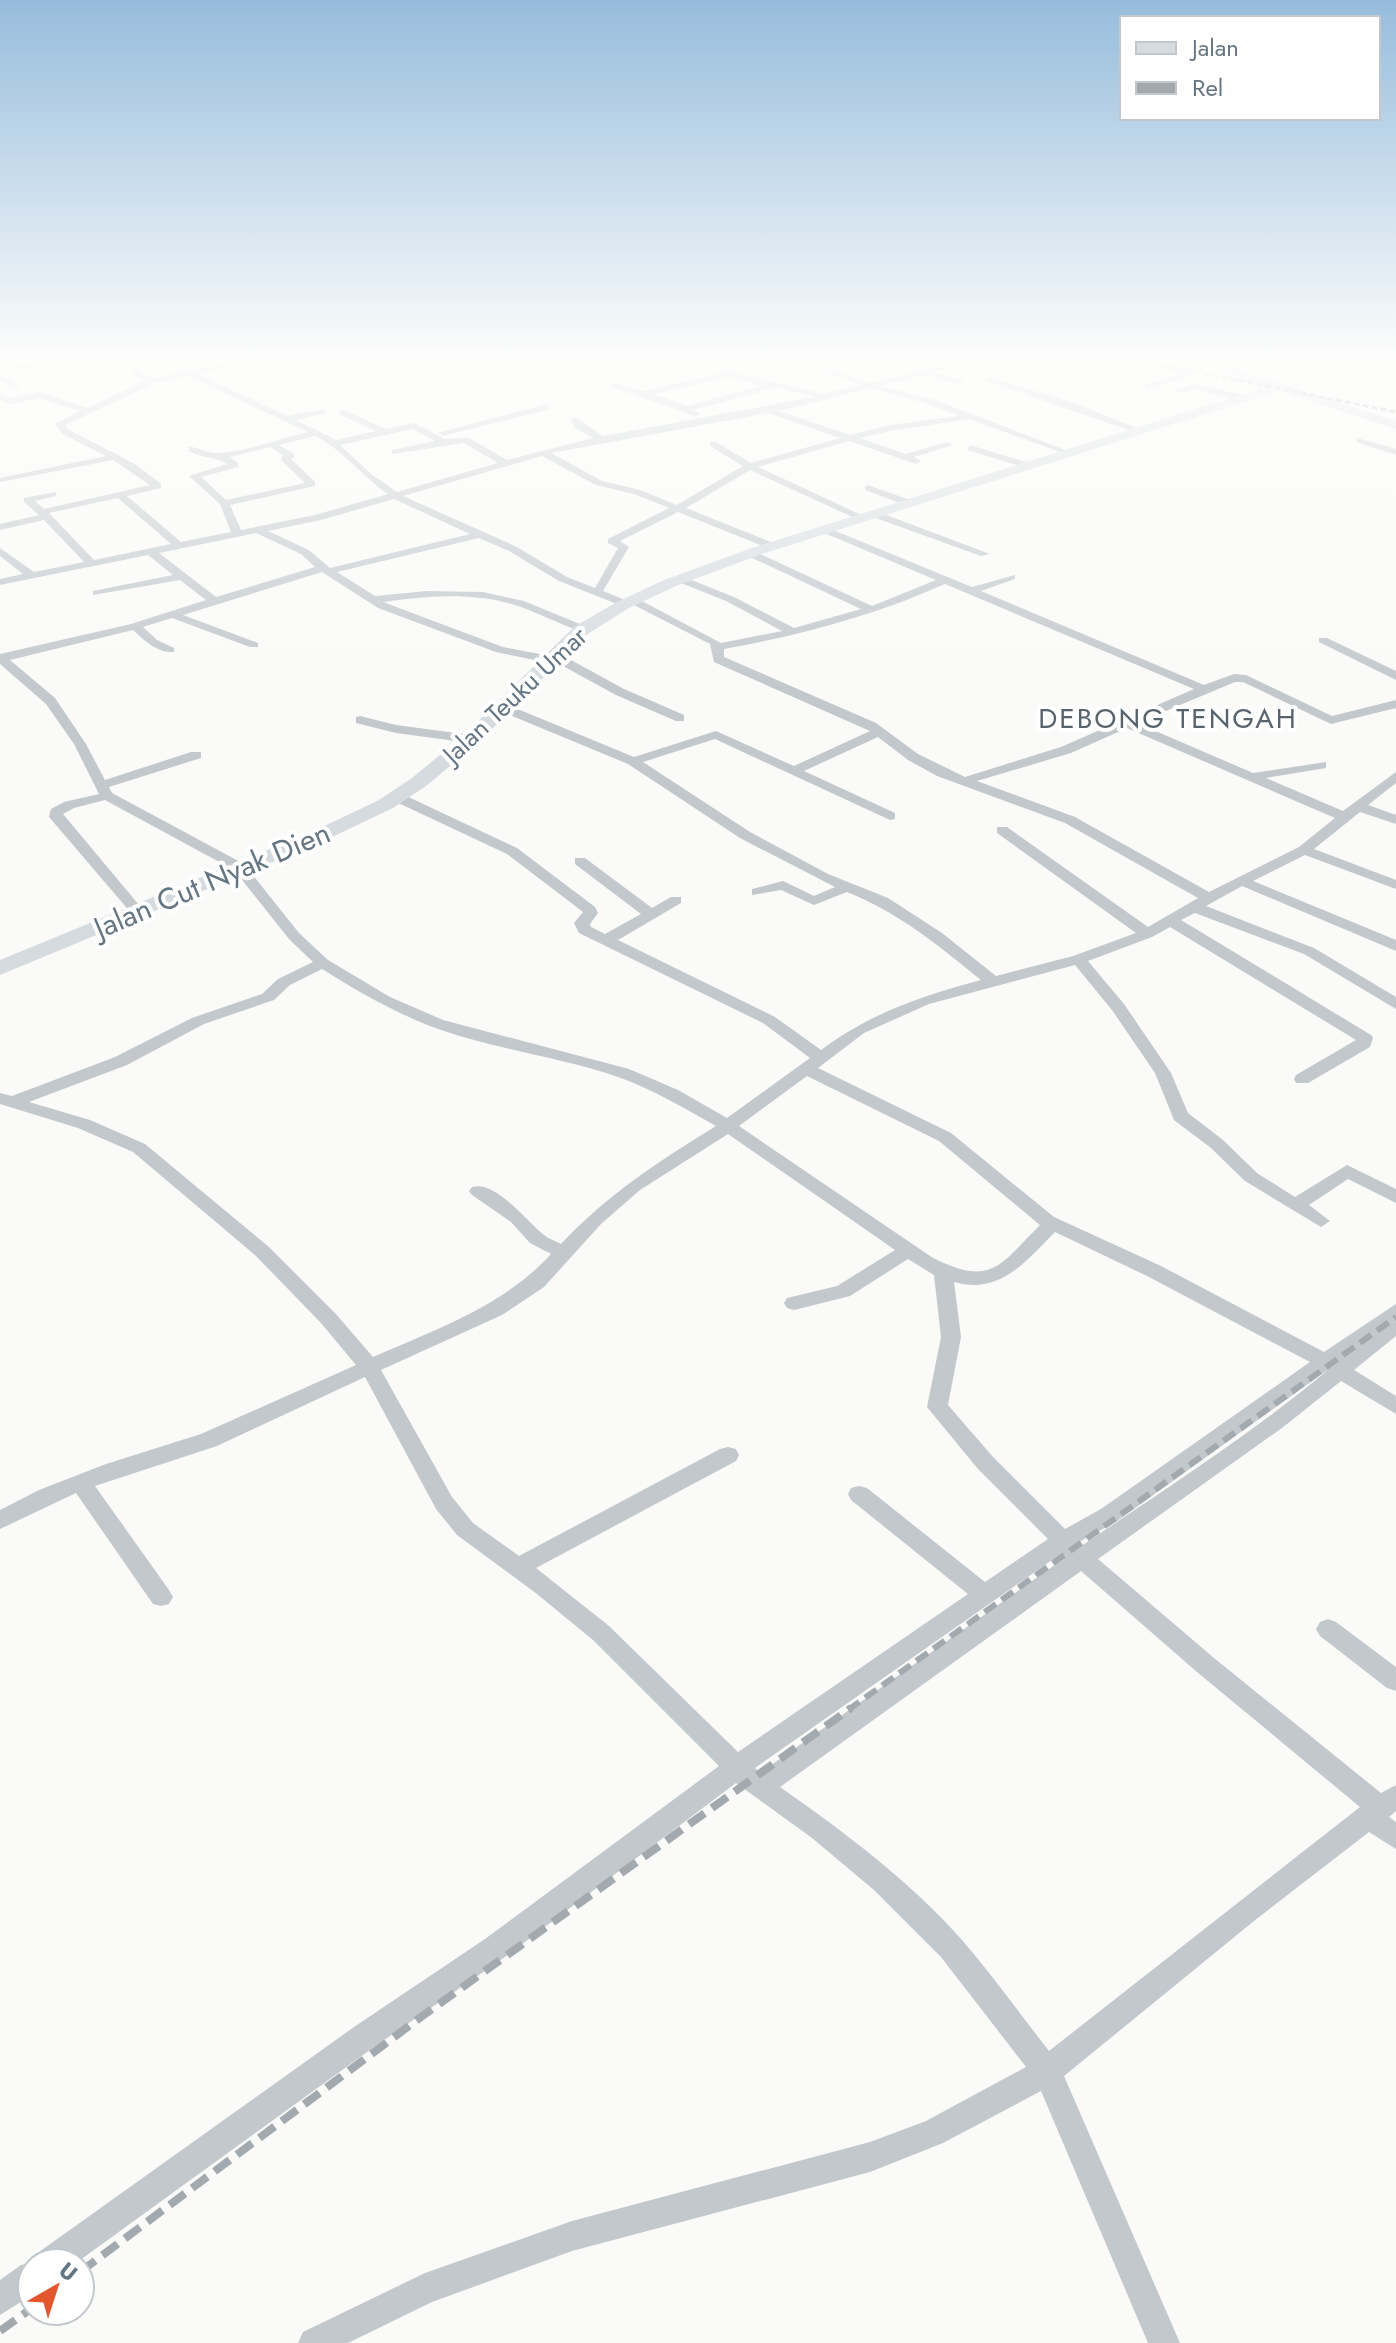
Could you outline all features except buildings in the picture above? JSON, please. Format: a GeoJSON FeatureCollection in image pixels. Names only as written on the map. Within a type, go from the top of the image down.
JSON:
{"type":"FeatureCollection","features":[{"type":"Feature","properties":{"kind":"main road","name":"Jalan Teuku Umar"},"geometry":{"type":"LineString","coordinates":[[419,782],[471,739],[583,629],[630,602],[750,553],[871,517],[1010,470]]}},
{"type":"Feature","properties":{"kind":"main road","name":"Jalan Cut Nyak Dien"},"geometry":{"type":"LineString","coordinates":[[0,968],[321,835],[397,797],[419,782]]}},
{"type":"Feature","properties":{"kind":"street"},"geometry":{"type":"LineString","coordinates":[[12,488],[71,470]]}},
{"type":"Feature","properties":{"kind":"street"},"geometry":{"type":"LineString","coordinates":[[0,527],[158,486],[135,470]]}},
{"type":"Feature","properties":{"kind":"street"},"geometry":{"type":"LineString","coordinates":[[218,470],[193,478],[224,503],[237,534]]}},
{"type":"Feature","properties":{"kind":"street"},"geometry":{"type":"LineString","coordinates":[[224,503],[312,484],[297,470]]}},
{"type":"Feature","properties":{"kind":"street"},"geometry":{"type":"LineString","coordinates":[[362,470],[427,512],[513,549],[563,579],[630,602],[694,630],[718,647],[795,633],[872,610],[945,580]]}},
{"type":"Feature","properties":{"kind":"street"},"geometry":{"type":"LineString","coordinates":[[0,582],[339,513],[479,470]]}},
{"type":"Feature","properties":{"kind":"street"},"geometry":{"type":"LineString","coordinates":[[575,470],[593,481],[637,492],[772,546]]}},
{"type":"Feature","properties":{"kind":"street"},"geometry":{"type":"LineString","coordinates":[[598,591],[624,547],[612,541],[676,509],[742,470]]}},
{"type":"Feature","properties":{"kind":"street"},"geometry":{"type":"LineString","coordinates":[[759,470],[871,517],[985,554]]}},
{"type":"Feature","properties":{"kind":"street"},"geometry":{"type":"LineString","coordinates":[[12,488],[53,494]]}},
{"type":"Feature","properties":{"kind":"street"},"geometry":{"type":"LineString","coordinates":[[12,488],[44,514],[90,562]]}},
{"type":"Feature","properties":{"kind":"street"},"geometry":{"type":"LineString","coordinates":[[868,488],[909,503]]}},
{"type":"Feature","properties":{"kind":"street"},"geometry":{"type":"LineString","coordinates":[[120,495],[179,546]]}},
{"type":"Feature","properties":{"kind":"street"},"geometry":{"type":"LineString","coordinates":[[257,530],[294,545],[372,600],[477,643],[574,666],[620,692],[680,718]]}},
{"type":"Feature","properties":{"kind":"street"},"geometry":{"type":"LineString","coordinates":[[826,530],[1204,689]]}},
{"type":"Feature","properties":{"kind":"street"},"geometry":{"type":"LineString","coordinates":[[1,659],[135,626],[326,570],[479,535]]}},
{"type":"Feature","properties":{"kind":"street"},"geometry":{"type":"LineString","coordinates":[[372,548],[386,556]]}},
{"type":"Feature","properties":{"kind":"street"},"geometry":{"type":"LineString","coordinates":[[0,551],[31,575]]}},
{"type":"Feature","properties":{"kind":"street"},"geometry":{"type":"LineString","coordinates":[[151,552],[215,602]]}},
{"type":"Feature","properties":{"kind":"street"},"geometry":{"type":"LineString","coordinates":[[750,553],[872,610]]}},
{"type":"Feature","properties":{"kind":"street"},"geometry":{"type":"LineString","coordinates":[[97,593],[182,576]]}},
{"type":"Feature","properties":{"kind":"street"},"geometry":{"type":"LineString","coordinates":[[972,591],[1011,577]]}},
{"type":"Feature","properties":{"kind":"street"},"geometry":{"type":"LineString","coordinates":[[680,579],[730,599],[795,633]]}},
{"type":"Feature","properties":{"kind":"street"},"geometry":{"type":"LineString","coordinates":[[372,600],[413,594],[485,595],[524,604],[583,629]]}},
{"type":"Feature","properties":{"kind":"street"},"geometry":{"type":"LineString","coordinates":[[172,614],[219,635],[238,637],[254,645]]}},
{"type":"Feature","properties":{"kind":"street"},"geometry":{"type":"LineString","coordinates":[[135,626],[153,642],[170,650]]}},
{"type":"Feature","properties":{"kind":"street"},"geometry":{"type":"LineString","coordinates":[[1323,640],[1396,676]]}},
{"type":"Feature","properties":{"kind":"street"},"geometry":{"type":"LineString","coordinates":[[75,641],[93,651]]}},
{"type":"Feature","properties":{"kind":"street"},"geometry":{"type":"LineString","coordinates":[[718,647],[718,659],[880,731],[913,757],[942,773],[1070,820],[1201,903],[1309,951],[1396,1004]]}},
{"type":"Feature","properties":{"kind":"street"},"geometry":{"type":"LineString","coordinates":[[1,659],[51,701],[80,744],[103,791],[239,867],[294,936],[323,963],[384,1000],[437,1023],[623,1073],[672,1094],[728,1126],[943,1272],[971,1281],[994,1278],[1053,1223]]}},
{"type":"Feature","properties":{"kind":"street"},"geometry":{"type":"LineString","coordinates":[[965,781],[1032,762],[1234,678],[1246,679],[1331,720],[1396,704]]}},
{"type":"Feature","properties":{"kind":"street"},"geometry":{"type":"LineString","coordinates":[[504,708],[633,761],[745,835],[823,877],[883,901],[937,936],[993,982]]}},
{"type":"Feature","properties":{"kind":"street"},"geometry":{"type":"LineString","coordinates":[[360,720],[408,731],[471,739]]}},
{"type":"Feature","properties":{"kind":"street"},"geometry":{"type":"LineString","coordinates":[[1129,724],[1251,777],[1353,812],[1396,820]]}},
{"type":"Feature","properties":{"kind":"street"},"geometry":{"type":"LineString","coordinates":[[794,771],[880,731]]}},
{"type":"Feature","properties":{"kind":"street"},"geometry":{"type":"LineString","coordinates":[[633,761],[716,735],[890,816]]}},
{"type":"Feature","properties":{"kind":"street"},"geometry":{"type":"LineString","coordinates":[[137,911],[56,817],[56,812],[196,755]]}},
{"type":"Feature","properties":{"kind":"street"},"geometry":{"type":"LineString","coordinates":[[1251,777],[1321,765]]}},
{"type":"Feature","properties":{"kind":"street"},"geometry":{"type":"LineString","coordinates":[[0,1520],[81,1483],[209,1440],[495,1310],[520,1296],[594,1220],[634,1186],[728,1126],[858,1030],[907,1006],[1078,959],[1147,934],[1304,850],[1396,776]]}},
{"type":"Feature","properties":{"kind":"street"},"geometry":{"type":"LineString","coordinates":[[397,797],[510,844],[590,910],[582,927],[769,1020],[812,1050],[812,1063]]}},
{"type":"Feature","properties":{"kind":"street"},"geometry":{"type":"LineString","coordinates":[[1002,830],[1147,934]]}},
{"type":"Feature","properties":{"kind":"street"},"geometry":{"type":"LineString","coordinates":[[1304,850],[1396,885]]}},
{"type":"Feature","properties":{"kind":"street"},"geometry":{"type":"LineString","coordinates":[[580,861],[649,913]]}},
{"type":"Feature","properties":{"kind":"street"},"geometry":{"type":"LineString","coordinates":[[1242,881],[1396,946]]}},
{"type":"Feature","properties":{"kind":"street"},"geometry":{"type":"LineString","coordinates":[[757,892],[777,884],[803,898],[817,901],[848,886]]}},
{"type":"Feature","properties":{"kind":"street"},"geometry":{"type":"LineString","coordinates":[[606,940],[676,900]]}},
{"type":"Feature","properties":{"kind":"street"},"geometry":{"type":"LineString","coordinates":[[1170,920],[1365,1038],[1364,1044],[1302,1079]]}},
{"type":"Feature","properties":{"kind":"street"},"geometry":{"type":"LineString","coordinates":[[1078,959],[1118,1007],[1163,1073],[1180,1116],[1217,1144],[1251,1177],[1321,1221]]}},
{"type":"Feature","properties":{"kind":"street"},"geometry":{"type":"LineString","coordinates":[[4,1102],[121,1061],[198,1021],[268,997],[284,982],[323,963]]}},
{"type":"Feature","properties":{"kind":"street"},"geometry":{"type":"LineString","coordinates":[[812,1063],[945,1137],[1053,1223],[1154,1271],[1331,1365],[1396,1406]]}},
{"type":"Feature","properties":{"kind":"street"},"geometry":{"type":"LineString","coordinates":[[4,1102],[84,1124],[139,1148],[262,1251],[328,1318],[369,1366],[444,1503],[465,1529],[601,1633],[737,1767],[873,1872],[940,1937],[1021,2034],[1047,2071],[1164,2343]]}},
{"type":"Feature","properties":{"kind":"street"},"geometry":{"type":"LineString","coordinates":[[1297,1204],[1347,1171],[1396,1197]]}},
{"type":"Feature","properties":{"kind":"street"},"geometry":{"type":"LineString","coordinates":[[478,1191],[518,1218],[537,1239],[564,1253]]}},
{"type":"Feature","properties":{"kind":"street"},"geometry":{"type":"LineString","coordinates":[[794,1303],[843,1291],[909,1250]]}},
{"type":"Feature","properties":{"kind":"street"},"geometry":{"type":"LineString","coordinates":[[943,1272],[950,1306],[951,1338],[948,1358],[938,1383],[937,1407],[967,1444],[1062,1541],[1381,1806],[1396,1837]]}},
{"type":"Feature","properties":{"kind":"street"},"geometry":{"type":"LineString","coordinates":[[760,1787],[993,1618],[1083,1559],[1284,1415],[1331,1365],[1396,1311]]}},
{"type":"Feature","properties":{"kind":"street"},"geometry":{"type":"LineString","coordinates":[[72,2247],[364,2037],[495,1948],[737,1767],[1062,1541],[1109,1515],[1331,1365],[1396,1326]]}},
{"type":"Feature","properties":{"kind":"street"},"geometry":{"type":"LineString","coordinates":[[517,1568],[728,1455]]}},
{"type":"Feature","properties":{"kind":"street"},"geometry":{"type":"LineString","coordinates":[[81,1483],[161,1597]]}},
{"type":"Feature","properties":{"kind":"street"},"geometry":{"type":"LineString","coordinates":[[859,1494],[985,1595]]}},
{"type":"Feature","properties":{"kind":"street"},"geometry":{"type":"LineString","coordinates":[[1328,1629],[1396,1681]]}},
{"type":"Feature","properties":{"kind":"street"},"geometry":{"type":"LineString","coordinates":[[314,2343],[425,2289],[572,2236],[870,2157],[933,2133],[1003,2098],[1047,2071],[1381,1806]]}},
{"type":"Feature","properties":{"kind":"railway"},"geometry":{"type":"LineString","coordinates":[[848,1710],[1396,1317]]}},
{"type":"Feature","properties":{"kind":"railway"},"geometry":{"type":"LineString","coordinates":[[96,2260],[421,2017],[851,1708]]}},
{"type":"Feature","properties":{"kind":"railway"},"geometry":{"type":"LineString","coordinates":[[0,2331],[16,2320]]}},
{"type":"Feature","properties":{"kind":"district","name":"DEBONG TENGAH"},"geometry":{"type":"Point","coordinates":[1168,718]}}]}
